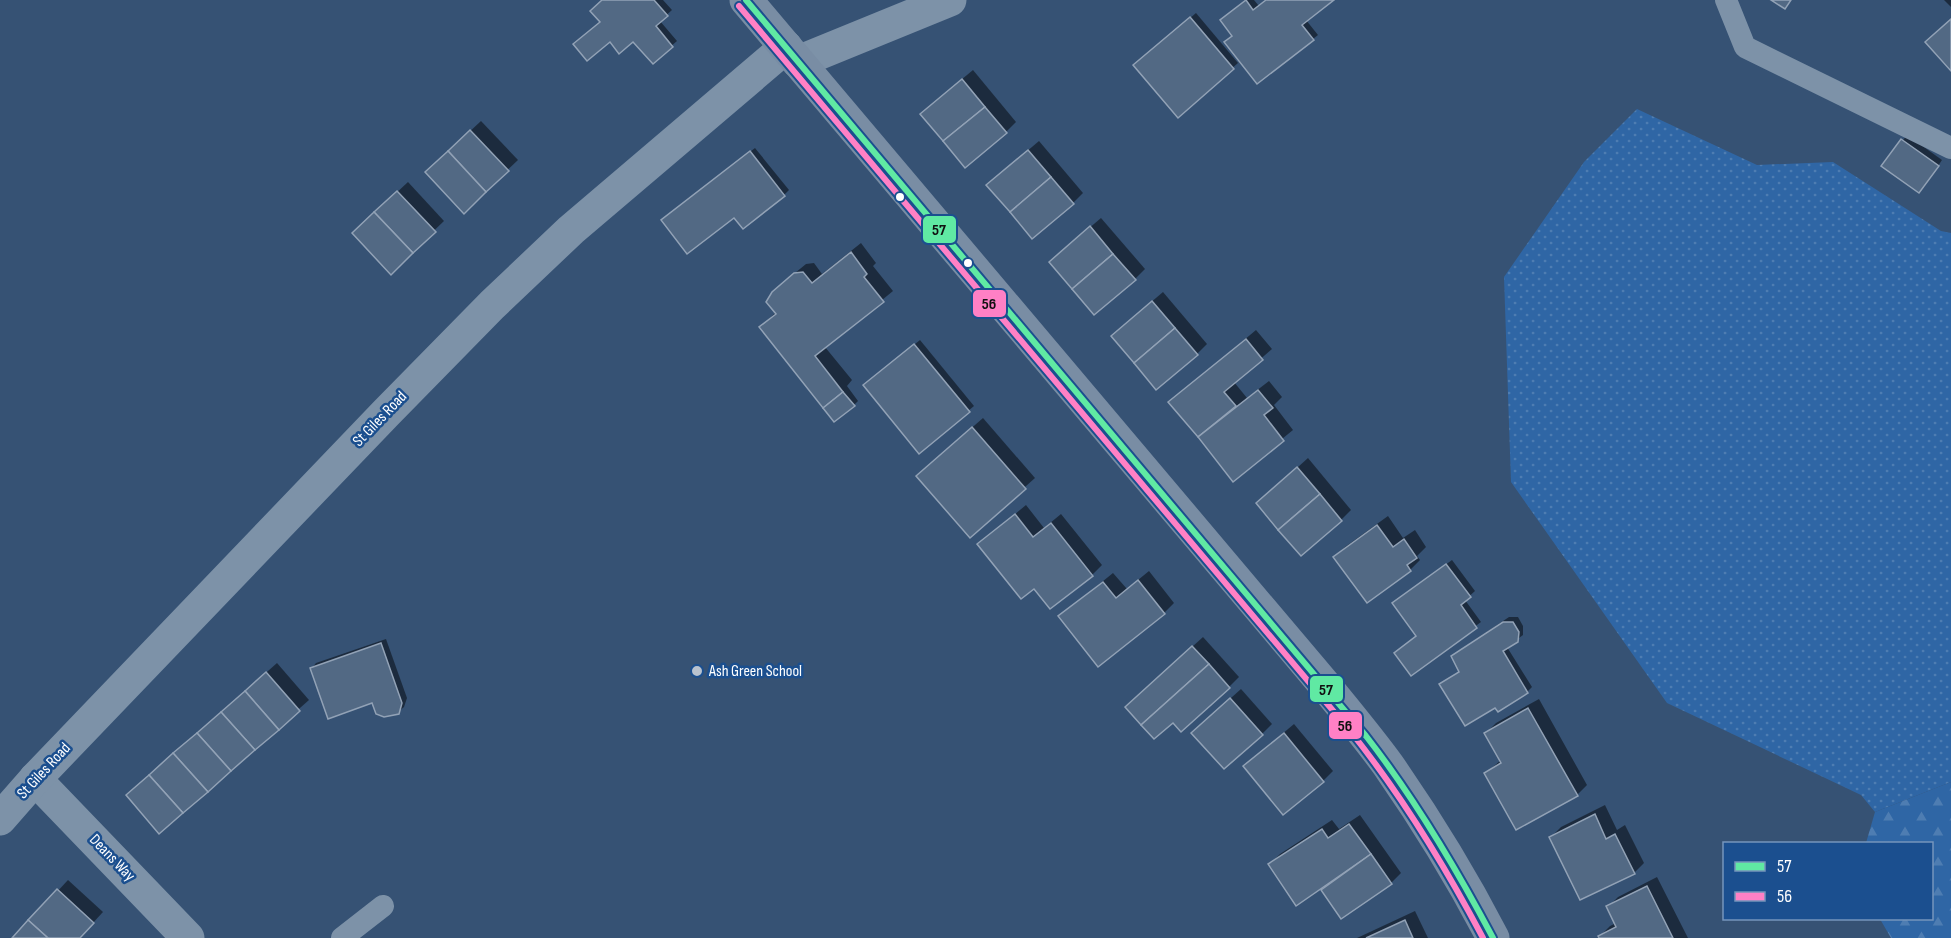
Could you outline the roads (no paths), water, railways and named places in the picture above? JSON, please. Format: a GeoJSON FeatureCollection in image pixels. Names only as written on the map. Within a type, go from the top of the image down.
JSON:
{"type":"FeatureCollection","features":[{"type":"Feature","properties":{"kind":"street"},"geometry":{"type":"LineString","coordinates":[[747,0],[1328,689],[1387,763],[1466,885],[1493,938]]}},
{"type":"Feature","properties":{"kind":"street","name":"St Giles Road"},"geometry":{"type":"LineString","coordinates":[[0,819],[35,779],[386,413],[492,305],[571,230],[792,55],[950,0]]}},
{"type":"Feature","properties":{"kind":"street","name":"Deans Way"},"geometry":{"type":"LineString","coordinates":[[35,779],[188,938]]}},
{"type":"Feature","properties":{"kind":"lane"},"geometry":{"type":"LineString","coordinates":[[1726,0],[1745,47],[1951,148]]}},
{"type":"Feature","properties":{"kind":"lane"},"geometry":{"type":"LineString","coordinates":[[342,938],[383,906]]}},
{"type":"Feature","properties":{"kind":"place","name":"Ash Green School"},"geometry":{"type":"Point","coordinates":[697,671]}}]}
